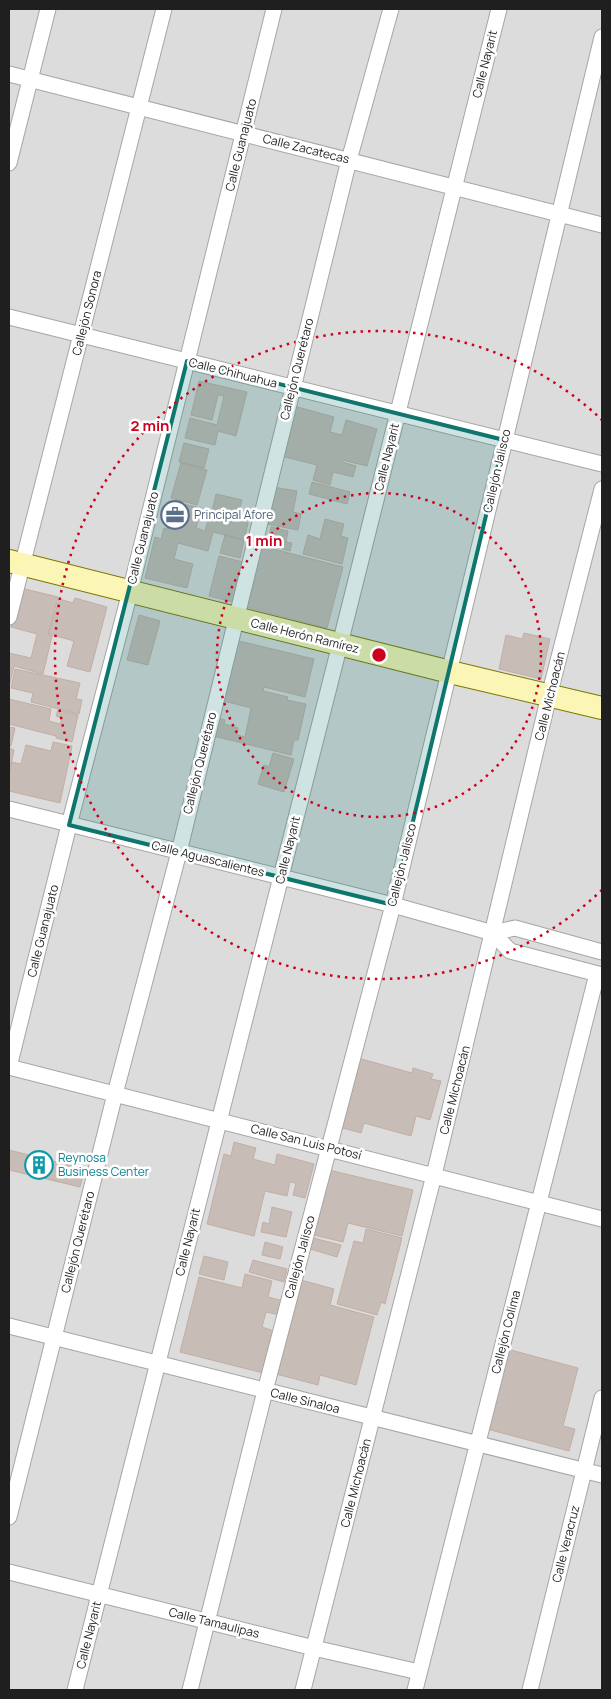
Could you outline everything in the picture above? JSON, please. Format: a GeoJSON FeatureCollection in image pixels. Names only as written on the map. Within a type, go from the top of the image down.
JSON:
{"type":"FeatureCollection","features":[{"type":"Feature","properties":{"kind":"street"},"geometry":{"type":"LineString","coordinates":[[9,164],[48,9]]}},
{"type":"Feature","properties":{"kind":"street","name":"Callejón Sonora"},"geometry":{"type":"LineString","coordinates":[[9,617],[16,563],[82,335],[164,9]]}},
{"type":"Feature","properties":{"kind":"street","name":"Calle Guanajuato"},"geometry":{"type":"LineString","coordinates":[[9,1067],[69,825],[130,592],[274,9]]}},
{"type":"Feature","properties":{"kind":"street","name":"Callejón Querétaro"},"geometry":{"type":"LineString","coordinates":[[9,1517],[115,1094],[179,852],[349,160],[391,9]]}},
{"type":"Feature","properties":{"kind":"street","name":"Calle Nayarit"},"geometry":{"type":"LineString","coordinates":[[76,1690],[499,9]]}},
{"type":"Feature","properties":{"kind":"street","name":"Callejón Jalisco"},"geometry":{"type":"LineString","coordinates":[[190,1690],[393,905],[602,37]]}},
{"type":"Feature","properties":{"kind":"street","name":"Calle Zacatecas"},"geometry":{"type":"LineString","coordinates":[[9,74],[602,225]]}},
{"type":"Feature","properties":{"kind":"street","name":"Calle Chihuahua"},"geometry":{"type":"LineString","coordinates":[[9,316],[602,464]]}},
{"type":"Feature","properties":{"kind":"street","name":"Calle Michoacán"},"geometry":{"type":"LineString","coordinates":[[303,1690],[434,1175],[549,696],[601,498]]}},
{"type":"Feature","properties":{"kind":"street","name":"Calle Herón Ramírez"},"geometry":{"type":"LineString","coordinates":[[16,563],[450,672],[602,708]]}},
{"type":"Feature","properties":{"kind":"street","name":"Calle Aguascalientes"},"geometry":{"type":"LineString","coordinates":[[9,809],[393,905],[493,933],[515,928],[602,952]]}},
{"type":"Feature","properties":{"kind":"street"},"geometry":{"type":"LineString","coordinates":[[493,933],[510,951],[600,975]]}},
{"type":"Feature","properties":{"kind":"street","name":"Callejón Colima"},"geometry":{"type":"LineString","coordinates":[[415,1690],[600,975]]}},
{"type":"Feature","properties":{"kind":"street","name":"Calle San Luis Potosí"},"geometry":{"type":"LineString","coordinates":[[9,1067],[602,1219]]}},
{"type":"Feature","properties":{"kind":"street","name":"Calle Sinaloa"},"geometry":{"type":"LineString","coordinates":[[9,1326],[602,1475]]}},
{"type":"Feature","properties":{"kind":"street","name":"Calle Veracruz"},"geometry":{"type":"LineString","coordinates":[[530,1690],[602,1398]]}},
{"type":"Feature","properties":{"kind":"street","name":"Calle Tamaulipas"},"geometry":{"type":"LineString","coordinates":[[9,1572],[314,1648],[419,1672]]}},
{"type":"Feature","properties":{"kind":"highlighted area"},"geometry":{"type":"Polygon","coordinates":[[[187,361],[504,440],[393,905],[69,825],[187,361]]]}},
{"type":"Feature","properties":{"kind":"shaded area"},"geometry":{"type":"Polygon","coordinates":[[[9,9],[602,9],[602,1690],[9,1690],[9,9]]]}},
{"type":"Feature","properties":{"kind":"building"},"geometry":{"type":"Polygon","coordinates":[[[199,381],[247,392],[236,436],[218,431],[215,445],[185,438],[190,418],[217,425],[224,396],[218,395],[212,420],[191,415],[199,381]]]}},
{"type":"Feature","properties":{"kind":"building"},"geometry":{"type":"Polygon","coordinates":[[[294,406],[334,417],[330,432],[342,435],[346,420],[377,429],[367,466],[342,460],[342,462],[356,466],[353,477],[333,472],[330,485],[313,480],[317,465],[281,456],[294,406]]]}},
{"type":"Feature","properties":{"kind":"building"},"geometry":{"type":"Polygon","coordinates":[[[184,443],[209,449],[204,468],[179,462],[184,443]]]}},
{"type":"Feature","properties":{"kind":"building"},"geometry":{"type":"Polygon","coordinates":[[[181,463],[207,470],[197,505],[171,498],[181,463]]]}},
{"type":"Feature","properties":{"kind":"building"},"geometry":{"type":"Polygon","coordinates":[[[312,482],[350,492],[347,504],[309,494],[312,482]]]}},
{"type":"Feature","properties":{"kind":"building"},"geometry":{"type":"Polygon","coordinates":[[[273,487],[297,491],[293,512],[301,514],[298,530],[266,524],[273,487]]]}},
{"type":"Feature","properties":{"kind":"building"},"geometry":{"type":"Polygon","coordinates":[[[216,494],[242,500],[237,518],[212,511],[216,494]]]}},
{"type":"Feature","properties":{"kind":"building"},"geometry":{"type":"Polygon","coordinates":[[[174,502],[201,508],[196,528],[205,531],[210,513],[248,523],[244,540],[213,532],[208,551],[178,543],[174,559],[193,564],[187,588],[145,578],[155,537],[161,539],[164,528],[168,529],[174,502]]]}},
{"type":"Feature","properties":{"kind":"building"},"geometry":{"type":"Polygon","coordinates":[[[325,519],[344,524],[341,536],[348,538],[342,564],[303,554],[308,535],[320,539],[325,519]]]}},
{"type":"Feature","properties":{"kind":"building"},"geometry":{"type":"Polygon","coordinates":[[[271,527],[288,531],[286,542],[292,543],[290,551],[267,545],[271,527]]]}},
{"type":"Feature","properties":{"kind":"building"},"geometry":{"type":"Polygon","coordinates":[[[225,535],[244,540],[240,558],[220,553],[225,535]]]}},
{"type":"Feature","properties":{"kind":"building"},"geometry":{"type":"Polygon","coordinates":[[[258,545],[343,567],[327,628],[242,606],[258,545]]]}},
{"type":"Feature","properties":{"kind":"building"},"geometry":{"type":"Polygon","coordinates":[[[219,556],[243,562],[233,602],[209,596],[219,556]]]}},
{"type":"Feature","properties":{"kind":"building"},"geometry":{"type":"Polygon","coordinates":[[[21,588],[58,597],[48,635],[52,636],[43,674],[14,666],[9,687],[9,653],[31,658],[37,634],[11,627],[21,588]]]}},
{"type":"Feature","properties":{"kind":"building"},"geometry":{"type":"Polygon","coordinates":[[[75,598],[107,607],[90,672],[67,666],[74,641],[49,634],[59,599],[73,603],[75,598]]]}},
{"type":"Feature","properties":{"kind":"building"},"geometry":{"type":"Polygon","coordinates":[[[139,615],[160,621],[148,665],[127,660],[139,615]]]}},
{"type":"Feature","properties":{"kind":"building"},"geometry":{"type":"Polygon","coordinates":[[[524,633],[550,639],[541,679],[499,669],[506,635],[522,639],[524,633]]]}},
{"type":"Feature","properties":{"kind":"building"},"geometry":{"type":"Polygon","coordinates":[[[235,640],[314,659],[305,697],[264,687],[263,691],[288,697],[287,700],[306,704],[298,740],[294,740],[291,755],[209,735],[213,717],[225,720],[224,724],[238,728],[237,735],[245,737],[251,708],[220,700],[235,640]]]}},
{"type":"Feature","properties":{"kind":"building"},"geometry":{"type":"Polygon","coordinates":[[[15,669],[80,683],[76,699],[82,700],[79,714],[31,702],[33,693],[11,688],[15,669]]]}},
{"type":"Feature","properties":{"kind":"building"},"geometry":{"type":"Polygon","coordinates":[[[9,699],[51,709],[49,721],[60,724],[62,718],[56,716],[58,710],[78,715],[72,742],[9,724],[9,699]]]}},
{"type":"Feature","properties":{"kind":"building"},"geometry":{"type":"Polygon","coordinates":[[[9,727],[15,728],[11,746],[9,746],[9,727]]]}},
{"type":"Feature","properties":{"kind":"building"},"geometry":{"type":"Polygon","coordinates":[[[53,742],[72,746],[60,803],[9,791],[12,762],[21,764],[26,745],[51,751],[53,742]]]}},
{"type":"Feature","properties":{"kind":"building"},"geometry":{"type":"Polygon","coordinates":[[[9,748],[14,750],[9,774],[9,748]]]}},
{"type":"Feature","properties":{"kind":"building"},"geometry":{"type":"Polygon","coordinates":[[[273,753],[294,759],[284,792],[258,784],[264,765],[269,767],[273,753]]]}},
{"type":"Feature","properties":{"kind":"building"},"geometry":{"type":"Polygon","coordinates":[[[358,1058],[412,1073],[413,1068],[433,1074],[431,1079],[441,1081],[430,1120],[416,1116],[411,1136],[364,1123],[361,1133],[339,1127],[358,1058]]]}},
{"type":"Feature","properties":{"kind":"building"},"geometry":{"type":"Polygon","coordinates":[[[234,1142],[256,1148],[253,1159],[275,1165],[277,1154],[314,1164],[305,1198],[293,1195],[296,1183],[290,1182],[287,1196],[265,1191],[254,1236],[207,1224],[224,1154],[231,1156],[234,1142]]]}},
{"type":"Feature","properties":{"kind":"building","name":"Reynosa Business Center"},"geometry":{"type":"Polygon","coordinates":[[[9,1150],[85,1169],[80,1187],[9,1170],[9,1150]]]}},
{"type":"Feature","properties":{"kind":"building"},"geometry":{"type":"Polygon","coordinates":[[[329,1170],[413,1190],[402,1236],[348,1223],[343,1242],[314,1235],[329,1170]]]}},
{"type":"Feature","properties":{"kind":"building"},"geometry":{"type":"Polygon","coordinates":[[[272,1207],[292,1212],[286,1237],[261,1232],[263,1222],[269,1224],[272,1207]]]}},
{"type":"Feature","properties":{"kind":"building"},"geometry":{"type":"Polygon","coordinates":[[[366,1229],[402,1238],[385,1304],[381,1302],[377,1315],[337,1304],[354,1241],[363,1243],[366,1229]]]}},
{"type":"Feature","properties":{"kind":"building"},"geometry":{"type":"Polygon","coordinates":[[[313,1238],[341,1245],[337,1257],[310,1249],[313,1238]]]}},
{"type":"Feature","properties":{"kind":"building"},"geometry":{"type":"Polygon","coordinates":[[[265,1242],[283,1247],[280,1259],[262,1255],[265,1242]]]}},
{"type":"Feature","properties":{"kind":"building"},"geometry":{"type":"Polygon","coordinates":[[[204,1256],[228,1262],[224,1280],[199,1274],[204,1256]]]}},
{"type":"Feature","properties":{"kind":"building"},"geometry":{"type":"Polygon","coordinates":[[[253,1260],[287,1269],[284,1282],[249,1272],[253,1260]]]}},
{"type":"Feature","properties":{"kind":"building"},"geometry":{"type":"Polygon","coordinates":[[[245,1274],[272,1281],[268,1297],[283,1301],[279,1315],[266,1312],[262,1327],[274,1331],[263,1373],[180,1352],[199,1277],[242,1288],[245,1274]]]}},
{"type":"Feature","properties":{"kind":"building"},"geometry":{"type":"Polygon","coordinates":[[[301,1280],[334,1289],[330,1305],[374,1317],[356,1385],[320,1375],[318,1385],[276,1374],[301,1280]]]}},
{"type":"Feature","properties":{"kind":"building"},"geometry":{"type":"Polygon","coordinates":[[[507,1349],[578,1368],[563,1426],[575,1429],[569,1451],[487,1429],[507,1349]]]}},
{"type":"Feature","properties":{"kind":"place","name":"Principal Afore"},"geometry":{"type":"Point","coordinates":[175,515]}},
{"type":"Feature","properties":{"kind":"place","name":"Reynosa Business Center"},"geometry":{"type":"Point","coordinates":[39,1165]}}]}
